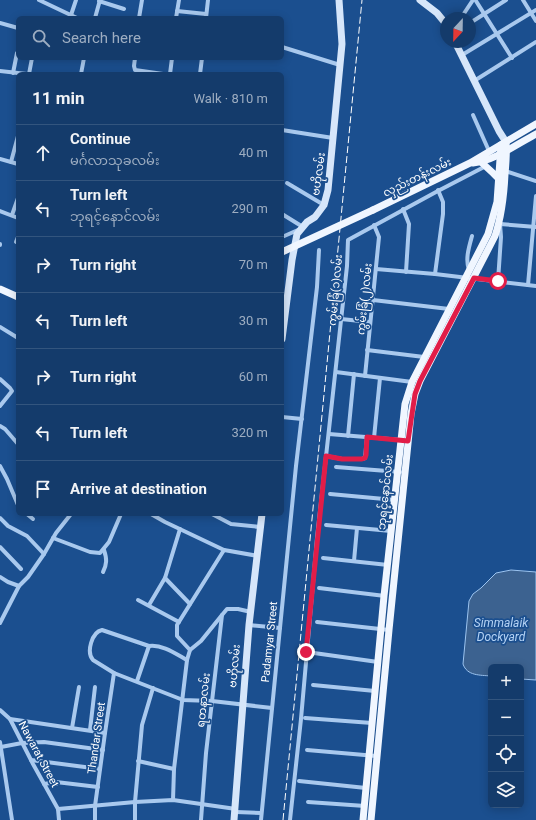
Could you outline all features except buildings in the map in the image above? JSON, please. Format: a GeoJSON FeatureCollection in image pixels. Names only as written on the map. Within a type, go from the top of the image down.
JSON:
{"type":"FeatureCollection","features":[{"type":"Feature","properties":{"kind":"main road"},"geometry":{"type":"LineString","coordinates":[[420,0],[440,17]]}},
{"type":"Feature","properties":{"kind":"main road","name":"ဗဟိုလမ်း"},"geometry":{"type":"LineString","coordinates":[[284,323],[297,234],[324,205],[328,190],[342,44],[339,2]]}},
{"type":"Feature","properties":{"kind":"main road"},"geometry":{"type":"LineString","coordinates":[[458,48],[499,131],[503,143],[536,124]]}},
{"type":"Feature","properties":{"kind":"main road","name":"လှည်းတန်းလမ်း"},"geometry":{"type":"LineString","coordinates":[[470,163],[484,164],[536,134]]}},
{"type":"Feature","properties":{"kind":"main road","name":"လှည်းတန်းလမ်း"},"geometry":{"type":"LineString","coordinates":[[284,251],[470,163],[503,143]]}},
{"type":"Feature","properties":{"kind":"main road","name":"ဘုရင့်နောင်လမ်း"},"geometry":{"type":"LineString","coordinates":[[453,307],[474,278],[500,224],[504,202],[505,171],[503,143]]}},
{"type":"Feature","properties":{"kind":"main road","name":"ဘုရင့်နောင်လမ်း"},"geometry":{"type":"LineString","coordinates":[[371,820],[392,597],[395,532],[405,440],[405,404],[412,382],[441,333],[494,219],[504,152]]}},
{"type":"Feature","properties":{"kind":"main road"},"geometry":{"type":"LineString","coordinates":[[484,164],[500,180]]}},
{"type":"Feature","properties":{"kind":"main road"},"geometry":{"type":"LineString","coordinates":[[0,289],[16,296]]}},
{"type":"Feature","properties":{"kind":"main road","name":"ဘုရင့်နောင်လမ်း"},"geometry":{"type":"LineString","coordinates":[[405,440],[415,394],[426,360]]}},
{"type":"Feature","properties":{"kind":"main road","name":"ဗဟိုလမ်း"},"geometry":{"type":"LineString","coordinates":[[235,814],[249,625],[252,612],[262,516]]}},
{"type":"Feature","properties":{"kind":"main road","name":"ဘုရင့်နောင်လမ်း"},"geometry":{"type":"LineString","coordinates":[[363,820],[384,596],[388,564],[395,532]]}},
{"type":"Feature","properties":{"kind":"street"},"geometry":{"type":"LineString","coordinates":[[40,0],[71,15],[76,0]]}},
{"type":"Feature","properties":{"kind":"street"},"geometry":{"type":"LineString","coordinates":[[95,16],[99,0],[124,9]]}},
{"type":"Feature","properties":{"kind":"street"},"geometry":{"type":"LineString","coordinates":[[139,16],[142,0]]}},
{"type":"Feature","properties":{"kind":"street"},"geometry":{"type":"LineString","coordinates":[[176,16],[178,0]]}},
{"type":"Feature","properties":{"kind":"street"},"geometry":{"type":"LineString","coordinates":[[177,11],[206,16],[208,0]]}},
{"type":"Feature","properties":{"kind":"street"},"geometry":{"type":"LineString","coordinates":[[466,12],[475,0],[512,58]]}},
{"type":"Feature","properties":{"kind":"street"},"geometry":{"type":"LineString","coordinates":[[476,19],[506,0]]}},
{"type":"Feature","properties":{"kind":"street"},"geometry":{"type":"LineString","coordinates":[[523,0],[536,20]]}},
{"type":"Feature","properties":{"kind":"street"},"geometry":{"type":"LineString","coordinates":[[462,55],[536,10]]}},
{"type":"Feature","properties":{"kind":"street"},"geometry":{"type":"LineString","coordinates":[[0,23],[16,27]]}},
{"type":"Feature","properties":{"kind":"street"},"geometry":{"type":"LineString","coordinates":[[474,81],[536,42]]}},
{"type":"Feature","properties":{"kind":"street"},"geometry":{"type":"LineString","coordinates":[[284,48],[340,65]]}},
{"type":"Feature","properties":{"kind":"street"},"geometry":{"type":"LineString","coordinates":[[13,72],[16,58]]}},
{"type":"Feature","properties":{"kind":"street"},"geometry":{"type":"LineString","coordinates":[[28,72],[32,60]]}},
{"type":"Feature","properties":{"kind":"street"},"geometry":{"type":"LineString","coordinates":[[81,72],[84,60]]}},
{"type":"Feature","properties":{"kind":"street"},"geometry":{"type":"LineString","coordinates":[[135,60],[135,70],[149,72]]}},
{"type":"Feature","properties":{"kind":"street"},"geometry":{"type":"LineString","coordinates":[[170,72],[172,60]]}},
{"type":"Feature","properties":{"kind":"street"},"geometry":{"type":"LineString","coordinates":[[200,72],[202,60]]}},
{"type":"Feature","properties":{"kind":"street"},"geometry":{"type":"LineString","coordinates":[[0,71],[16,72]]}},
{"type":"Feature","properties":{"kind":"street"},"geometry":{"type":"LineString","coordinates":[[473,115],[489,151]]}},
{"type":"Feature","properties":{"kind":"street"},"geometry":{"type":"LineString","coordinates":[[284,130],[333,138]]}},
{"type":"Feature","properties":{"kind":"street"},"geometry":{"type":"LineString","coordinates":[[11,162],[16,143]]}},
{"type":"Feature","properties":{"kind":"street"},"geometry":{"type":"LineString","coordinates":[[0,159],[16,163]]}},
{"type":"Feature","properties":{"kind":"street"},"geometry":{"type":"LineString","coordinates":[[374,225],[484,164]]}},
{"type":"Feature","properties":{"kind":"street"},"geometry":{"type":"LineString","coordinates":[[505,171],[535,179]]}},
{"type":"Feature","properties":{"kind":"street"},"geometry":{"type":"LineString","coordinates":[[287,184],[324,205]]}},
{"type":"Feature","properties":{"kind":"street"},"geometry":{"type":"LineString","coordinates":[[436,274],[443,214],[443,202],[438,190]]}},
{"type":"Feature","properties":{"kind":"street"},"geometry":{"type":"LineString","coordinates":[[528,285],[535,227],[536,196]]}},
{"type":"Feature","properties":{"kind":"street"},"geometry":{"type":"LineString","coordinates":[[12,215],[16,204]]}},
{"type":"Feature","properties":{"kind":"street"},"geometry":{"type":"LineString","coordinates":[[403,209],[409,224],[406,272]]}},
{"type":"Feature","properties":{"kind":"street"},"geometry":{"type":"LineString","coordinates":[[0,211],[16,217]]}},
{"type":"Feature","properties":{"kind":"street"},"geometry":{"type":"LineString","coordinates":[[284,215],[302,228]]}},
{"type":"Feature","properties":{"kind":"street"},"geometry":{"type":"LineString","coordinates":[[498,281],[502,237],[500,224],[535,227]]}},
{"type":"Feature","properties":{"kind":"street","name":"ကွမ်းခြံ(၂)လမ်း"},"geometry":{"type":"LineString","coordinates":[[365,376],[379,237],[374,225]]}},
{"type":"Feature","properties":{"kind":"street","name":"ကွမ်းခြံ(၁)လမ်း"},"geometry":{"type":"LineString","coordinates":[[290,820],[348,240],[374,225]]}},
{"type":"Feature","properties":{"kind":"street"},"geometry":{"type":"LineString","coordinates":[[284,236],[302,228]]}},
{"type":"Feature","properties":{"kind":"street"},"geometry":{"type":"LineString","coordinates":[[470,270],[467,264],[467,255],[472,236]]}},
{"type":"Feature","properties":{"kind":"street","name":"Padamyar Street"},"geometry":{"type":"LineString","coordinates":[[261,820],[296,466],[320,256],[319,250]]}},
{"type":"Feature","properties":{"kind":"street"},"geometry":{"type":"LineString","coordinates":[[376,269],[474,278],[536,286]]}},
{"type":"Feature","properties":{"kind":"street"},"geometry":{"type":"LineString","coordinates":[[373,300],[453,307]]}},
{"type":"Feature","properties":{"kind":"street"},"geometry":{"type":"LineString","coordinates":[[341,319],[370,322]]}},
{"type":"Feature","properties":{"kind":"street"},"geometry":{"type":"LineString","coordinates":[[0,327],[16,337]]}},
{"type":"Feature","properties":{"kind":"street"},"geometry":{"type":"LineString","coordinates":[[367,350],[426,360]]}},
{"type":"Feature","properties":{"kind":"street"},"geometry":{"type":"LineString","coordinates":[[336,372],[412,382]]}},
{"type":"Feature","properties":{"kind":"street"},"geometry":{"type":"LineString","coordinates":[[348,436],[354,374]]}},
{"type":"Feature","properties":{"kind":"street"},"geometry":{"type":"LineString","coordinates":[[374,438],[380,378]]}},
{"type":"Feature","properties":{"kind":"street"},"geometry":{"type":"LineString","coordinates":[[0,379],[10,388],[12,392],[0,406]]}},
{"type":"Feature","properties":{"kind":"street"},"geometry":{"type":"LineString","coordinates":[[284,417],[302,418]]}},
{"type":"Feature","properties":{"kind":"street"},"geometry":{"type":"LineString","coordinates":[[0,426],[5,429],[16,441]]}},
{"type":"Feature","properties":{"kind":"street"},"geometry":{"type":"LineString","coordinates":[[329,434],[405,440]]}},
{"type":"Feature","properties":{"kind":"street"},"geometry":{"type":"LineString","coordinates":[[326,456],[342,459],[365,458],[367,437]]}},
{"type":"Feature","properties":{"kind":"street"},"geometry":{"type":"LineString","coordinates":[[0,466],[8,479],[16,500]]}},
{"type":"Feature","properties":{"kind":"street"},"geometry":{"type":"LineString","coordinates":[[336,466],[402,472]]}},
{"type":"Feature","properties":{"kind":"street"},"geometry":{"type":"LineString","coordinates":[[330,494],[398,501]]}},
{"type":"Feature","properties":{"kind":"street"},"geometry":{"type":"LineString","coordinates":[[29,516],[33,519]]}},
{"type":"Feature","properties":{"kind":"street"},"geometry":{"type":"LineString","coordinates":[[0,623],[19,586],[28,577],[53,538],[70,516]]}},
{"type":"Feature","properties":{"kind":"street"},"geometry":{"type":"LineString","coordinates":[[53,538],[90,552],[100,553],[109,542],[120,516]]}},
{"type":"Feature","properties":{"kind":"street"},"geometry":{"type":"LineString","coordinates":[[155,516],[224,550],[258,556]]}},
{"type":"Feature","properties":{"kind":"street"},"geometry":{"type":"LineString","coordinates":[[216,516],[231,524],[260,527]]}},
{"type":"Feature","properties":{"kind":"street"},"geometry":{"type":"LineString","coordinates":[[0,518],[8,526],[27,536],[44,554]]}},
{"type":"Feature","properties":{"kind":"street"},"geometry":{"type":"LineString","coordinates":[[326,525],[395,532]]}},
{"type":"Feature","properties":{"kind":"street"},"geometry":{"type":"LineString","coordinates":[[354,561],[357,528]]}},
{"type":"Feature","properties":{"kind":"street"},"geometry":{"type":"LineString","coordinates":[[149,605],[165,578],[180,529]]}},
{"type":"Feature","properties":{"kind":"street"},"geometry":{"type":"LineString","coordinates":[[0,547],[21,569]]}},
{"type":"Feature","properties":{"kind":"street"},"geometry":{"type":"LineString","coordinates":[[103,572],[107,558],[104,550]]}},
{"type":"Feature","properties":{"kind":"street"},"geometry":{"type":"LineString","coordinates":[[190,650],[177,636],[179,622],[224,550]]}},
{"type":"Feature","properties":{"kind":"street"},"geometry":{"type":"LineString","coordinates":[[322,558],[388,564]]}},
{"type":"Feature","properties":{"kind":"street"},"geometry":{"type":"LineString","coordinates":[[0,577],[19,586]]}},
{"type":"Feature","properties":{"kind":"street"},"geometry":{"type":"LineString","coordinates":[[165,578],[190,604]]}},
{"type":"Feature","properties":{"kind":"street"},"geometry":{"type":"LineString","coordinates":[[319,588],[392,597]]}},
{"type":"Feature","properties":{"kind":"street"},"geometry":{"type":"LineString","coordinates":[[138,600],[179,622]]}},
{"type":"Feature","properties":{"kind":"street"},"geometry":{"type":"LineString","coordinates":[[173,800],[174,769],[187,660],[190,650],[202,641],[227,609],[238,609],[252,612]]}},
{"type":"Feature","properties":{"kind":"street","name":"ရတနာလမ်း"},"geometry":{"type":"LineString","coordinates":[[201,820],[222,615]]}},
{"type":"Feature","properties":{"kind":"street"},"geometry":{"type":"LineString","coordinates":[[317,622],[389,630]]}},
{"type":"Feature","properties":{"kind":"street"},"geometry":{"type":"LineString","coordinates":[[249,625],[280,628]]}},
{"type":"Feature","properties":{"kind":"street"},"geometry":{"type":"LineString","coordinates":[[187,660],[164,648],[154,645],[149,646],[102,630],[97,632],[91,643],[91,657],[93,660],[114,673],[182,700],[212,701],[272,708]]}},
{"type":"Feature","properties":{"kind":"street"},"geometry":{"type":"LineString","coordinates":[[137,682],[149,646]]}},
{"type":"Feature","properties":{"kind":"street"},"geometry":{"type":"LineString","coordinates":[[379,647],[387,648]]}},
{"type":"Feature","properties":{"kind":"street"},"geometry":{"type":"LineString","coordinates":[[314,653],[378,662]]}},
{"type":"Feature","properties":{"kind":"street","name":"Thandar Street"},"geometry":{"type":"LineString","coordinates":[[95,820],[95,806],[114,673]]}},
{"type":"Feature","properties":{"kind":"street"},"geometry":{"type":"LineString","coordinates":[[313,685],[375,690]]}},
{"type":"Feature","properties":{"kind":"street"},"geometry":{"type":"LineString","coordinates":[[72,728],[79,687]]}},
{"type":"Feature","properties":{"kind":"street"},"geometry":{"type":"LineString","coordinates":[[90,730],[95,687]]}},
{"type":"Feature","properties":{"kind":"street"},"geometry":{"type":"LineString","coordinates":[[136,820],[135,802],[142,725],[153,688]]}},
{"type":"Feature","properties":{"kind":"street","name":"Nawarat Street"},"geometry":{"type":"LineString","coordinates":[[0,710],[10,719],[58,808]]}},
{"type":"Feature","properties":{"kind":"street"},"geometry":{"type":"LineString","coordinates":[[305,718],[372,723]]}},
{"type":"Feature","properties":{"kind":"street"},"geometry":{"type":"LineString","coordinates":[[10,719],[105,733]]}},
{"type":"Feature","properties":{"kind":"street"},"geometry":{"type":"LineString","coordinates":[[0,742],[12,820]]}},
{"type":"Feature","properties":{"kind":"street"},"geometry":{"type":"LineString","coordinates":[[1,747],[22,743],[44,742],[103,750]]}},
{"type":"Feature","properties":{"kind":"street"},"geometry":{"type":"LineString","coordinates":[[307,750],[376,756]]}},
{"type":"Feature","properties":{"kind":"street"},"geometry":{"type":"LineString","coordinates":[[31,760],[100,769]]}},
{"type":"Feature","properties":{"kind":"street"},"geometry":{"type":"LineString","coordinates":[[138,761],[174,769]]}},
{"type":"Feature","properties":{"kind":"street"},"geometry":{"type":"LineString","coordinates":[[299,781],[374,788]]}},
{"type":"Feature","properties":{"kind":"street"},"geometry":{"type":"LineString","coordinates":[[44,784],[56,782],[98,787]]}},
{"type":"Feature","properties":{"kind":"street"},"geometry":{"type":"LineString","coordinates":[[0,785],[6,784]]}},
{"type":"Feature","properties":{"kind":"street"},"geometry":{"type":"LineString","coordinates":[[59,820],[58,808],[173,800],[202,805],[235,814],[261,813]]}},
{"type":"Feature","properties":{"kind":"street"},"geometry":{"type":"LineString","coordinates":[[308,802],[372,807]]}},
{"type":"Feature","properties":{"kind":"water","name":"Simmalaik Dockyard"},"geometry":{"type":"Polygon","coordinates":[[[511,570],[536,572],[536,680],[524,679],[524,664],[488,664],[488,676],[471,673],[463,664],[469,601],[473,594],[496,573],[511,570]]]}},
{"type":"Feature","properties":{"kind":"railway"},"geometry":{"type":"LineString","coordinates":[[283,820],[362,0]]}},
{"type":"Feature","properties":{"kind":"route"},"geometry":{"type":"LineString","coordinates":[[306,652],[326,456],[342,459],[365,458],[367,437],[408,441],[415,394],[420,381],[474,278],[498,281]]}}]}
